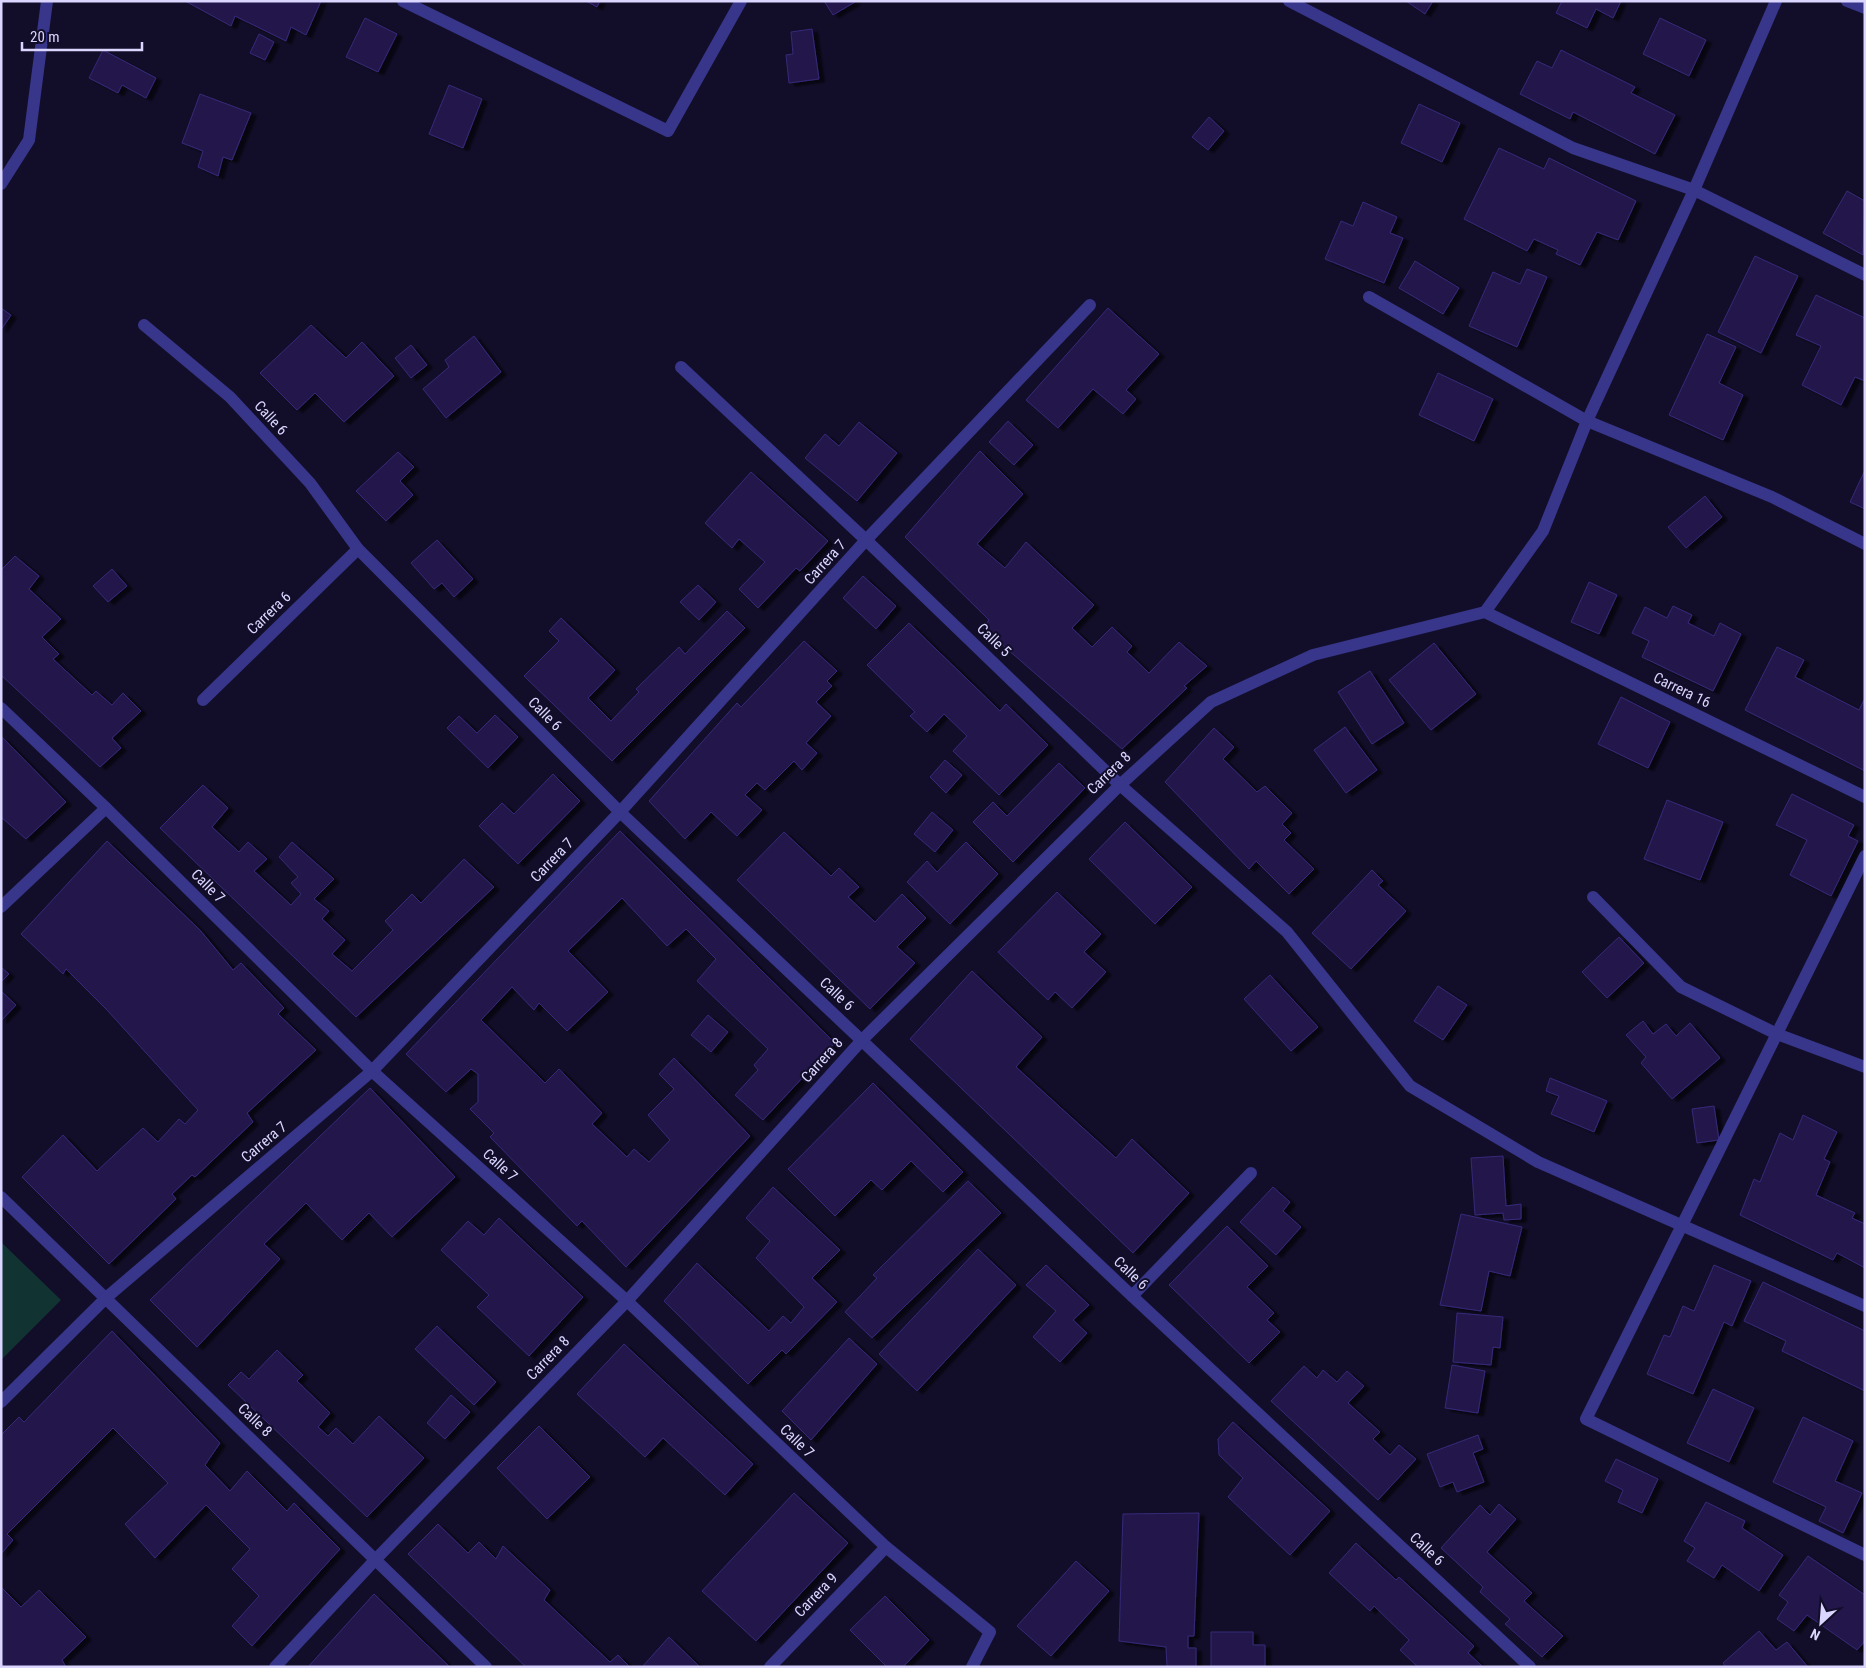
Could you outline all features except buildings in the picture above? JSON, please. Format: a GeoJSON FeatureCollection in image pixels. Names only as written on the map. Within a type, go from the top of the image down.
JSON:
{"type":"FeatureCollection","features":[{"type":"Feature","properties":{"kind":"street"},"geometry":{"type":"LineString","coordinates":[[1,184],[29,140],[47,1]]}},
{"type":"Feature","properties":{"kind":"street"},"geometry":{"type":"LineString","coordinates":[[403,1],[668,131],[741,1]]}},
{"type":"Feature","properties":{"kind":"street"},"geometry":{"type":"LineString","coordinates":[[1289,1],[1573,148],[1694,190],[1865,275]]}},
{"type":"Feature","properties":{"kind":"street"},"geometry":{"type":"LineString","coordinates":[[1485,612],[1543,531],[1587,421],[1694,190],[1776,1]]}},
{"type":"Feature","properties":{"kind":"street"},"geometry":{"type":"LineString","coordinates":[[1847,1],[1865,8]]}},
{"type":"Feature","properties":{"kind":"street"},"geometry":{"type":"LineString","coordinates":[[1369,298],[1587,421],[1772,497],[1865,544]]}},
{"type":"Feature","properties":{"kind":"street","name":"Carrera 7"},"geometry":{"type":"LineString","coordinates":[[1,1402],[107,1297],[372,1071],[620,812],[866,540],[1090,305]]}},
{"type":"Feature","properties":{"kind":"street","name":"Calle 6"},"geometry":{"type":"LineString","coordinates":[[144,326],[230,397],[310,483],[358,549],[620,812],[1132,1296],[1530,1667]]}},
{"type":"Feature","properties":{"kind":"street","name":"Calle 5"},"geometry":{"type":"LineString","coordinates":[[681,368],[866,540],[1120,784],[1287,932],[1410,1086],[1538,1162],[1865,1306]]}},
{"type":"Feature","properties":{"kind":"street","name":"Carrera 6"},"geometry":{"type":"LineString","coordinates":[[204,700],[358,549]]}},
{"type":"Feature","properties":{"kind":"street","name":"Carrera 8"},"geometry":{"type":"LineString","coordinates":[[275,1667],[375,1560],[627,1301],[862,1040],[1120,784],[1211,702],[1313,655],[1485,612]]}},
{"type":"Feature","properties":{"kind":"street","name":"Carrera 16"},"geometry":{"type":"LineString","coordinates":[[1485,612],[1865,797]]}},
{"type":"Feature","properties":{"kind":"street","name":"Calle 7"},"geometry":{"type":"LineString","coordinates":[[1,708],[106,808],[372,1071],[627,1301],[886,1547],[990,1632],[972,1667]]}},
{"type":"Feature","properties":{"kind":"street"},"geometry":{"type":"LineString","coordinates":[[1,907],[106,808]]}},
{"type":"Feature","properties":{"kind":"street"},"geometry":{"type":"LineString","coordinates":[[1865,856],[1586,1419],[1865,1556]]}},
{"type":"Feature","properties":{"kind":"street"},"geometry":{"type":"LineString","coordinates":[[1593,897],[1681,987],[1777,1034],[1865,1067]]}},
{"type":"Feature","properties":{"kind":"street"},"geometry":{"type":"LineString","coordinates":[[1132,1296],[1251,1173]]}},
{"type":"Feature","properties":{"kind":"street","name":"Calle 8"},"geometry":{"type":"LineString","coordinates":[[1,1197],[107,1297],[486,1667]]}},
{"type":"Feature","properties":{"kind":"street","name":"Carrera 9"},"geometry":{"type":"LineString","coordinates":[[770,1667],[886,1547]]}},
{"type":"Feature","properties":{"kind":"green space"},"geometry":{"type":"Polygon","coordinates":[[[1,1242],[61,1300],[1,1360],[1,1242]]]}}]}
